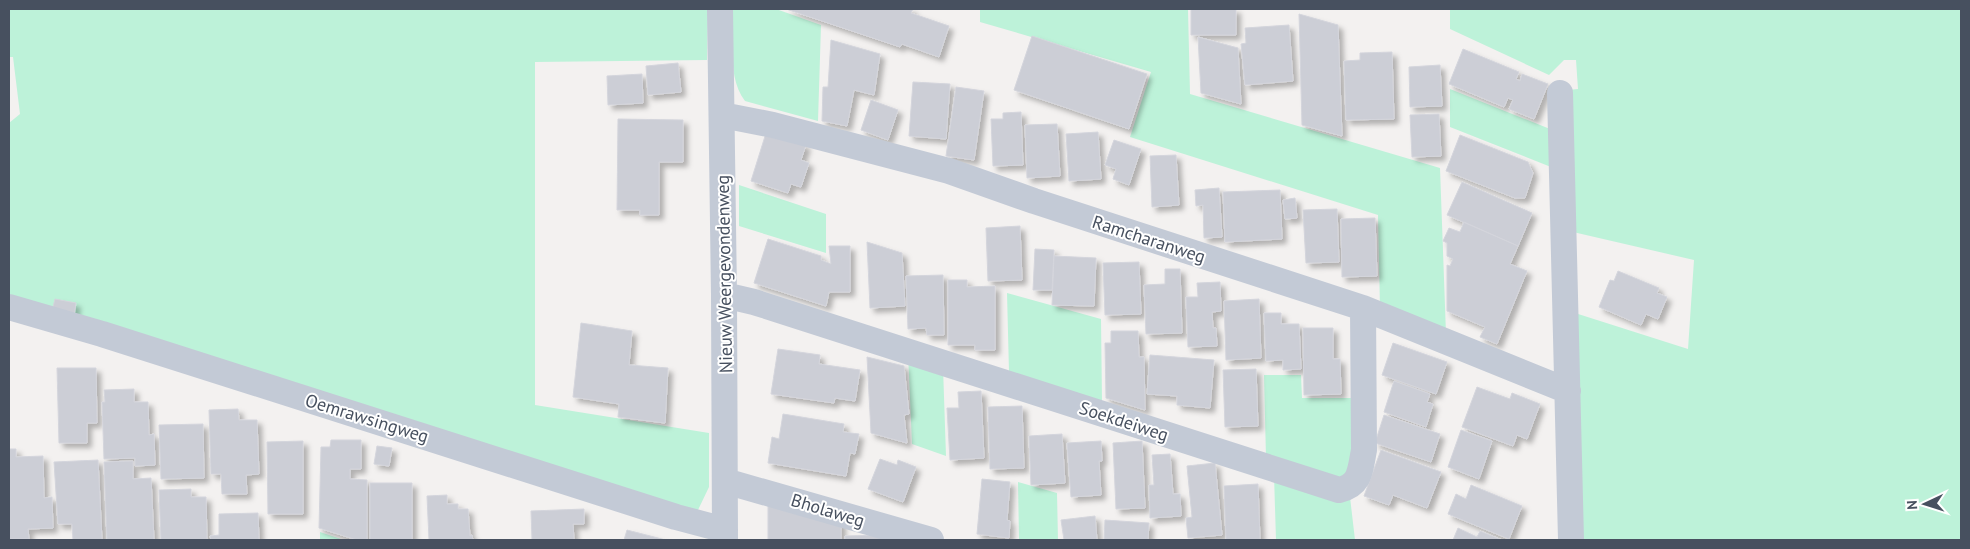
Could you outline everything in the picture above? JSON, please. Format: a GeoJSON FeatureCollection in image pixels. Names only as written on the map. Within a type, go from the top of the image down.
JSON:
{"type":"FeatureCollection","features":[{"type":"Feature","properties":{"kind":"street","name":"Nieuw Weergevondenweg"},"geometry":{"type":"LineString","coordinates":[[720,9],[725,535]]}},
{"type":"Feature","properties":{"kind":"street"},"geometry":{"type":"LineString","coordinates":[[1560,93],[1571,540]]}},
{"type":"Feature","properties":{"kind":"street","name":"Ramcharanweg"},"geometry":{"type":"LineString","coordinates":[[722,115],[773,125],[949,171],[1034,202],[1363,308],[1568,391]]}},
{"type":"Feature","properties":{"kind":"street","name":"Soekdeiweg"},"geometry":{"type":"LineString","coordinates":[[724,295],[773,308],[1339,490],[1347,488],[1356,482],[1360,473],[1364,450],[1363,308]]}},
{"type":"Feature","properties":{"kind":"street","name":"Oemrawsingweg"},"geometry":{"type":"LineString","coordinates":[[9,307],[111,337],[676,517],[725,535]]}},
{"type":"Feature","properties":{"kind":"street","name":"Bholaweg"},"geometry":{"type":"LineString","coordinates":[[725,481],[931,540]]}},
{"type":"Feature","properties":{"kind":"green space"},"geometry":{"type":"Polygon","coordinates":[[[9,9],[708,9],[707,60],[535,62],[535,405],[709,433],[709,487],[698,510],[688,512],[9,296],[9,123],[20,114],[13,57],[9,57],[9,9]]]}},
{"type":"Feature","properties":{"kind":"green space"},"geometry":{"type":"Polygon","coordinates":[[[733,9],[776,9],[821,25],[818,121],[745,101],[739,92],[733,69],[733,9]]]}},
{"type":"Feature","properties":{"kind":"green space"},"geometry":{"type":"Polygon","coordinates":[[[980,9],[1188,9],[1190,94],[1440,168],[1446,334],[1380,308],[1378,215],[1130,137],[1151,72],[980,22],[980,9]]]}},
{"type":"Feature","properties":{"kind":"green space"},"geometry":{"type":"Polygon","coordinates":[[[1450,9],[1961,9],[1961,540],[1580,540],[1575,313],[1688,349],[1694,260],[1573,232],[1568,90],[1578,89],[1576,60],[1564,60],[1549,75],[1450,29],[1450,9]]]}},
{"type":"Feature","properties":{"kind":"green space"},"geometry":{"type":"Polygon","coordinates":[[[1450,89],[1555,131],[1556,169],[1450,127],[1450,89]]]}},
{"type":"Feature","properties":{"kind":"green space"},"geometry":{"type":"Polygon","coordinates":[[[739,185],[826,214],[826,253],[739,226],[739,185]]]}},
{"type":"Feature","properties":{"kind":"green space"},"geometry":{"type":"Polygon","coordinates":[[[1007,293],[1101,319],[1102,403],[1009,372],[1007,293]]]}},
{"type":"Feature","properties":{"kind":"green space"},"geometry":{"type":"Polygon","coordinates":[[[908,353],[943,367],[946,456],[912,444],[908,353]]]}},
{"type":"Feature","properties":{"kind":"green space"},"geometry":{"type":"Polygon","coordinates":[[[1264,375],[1301,375],[1302,398],[1356,398],[1357,440],[1344,479],[1266,458],[1264,375]]]}},
{"type":"Feature","properties":{"kind":"green space"},"geometry":{"type":"Polygon","coordinates":[[[1274,475],[1350,497],[1355,540],[1276,540],[1274,475]]]}},
{"type":"Feature","properties":{"kind":"green space"},"geometry":{"type":"Polygon","coordinates":[[[1018,482],[1057,493],[1058,540],[1019,540],[1018,482]]]}},
{"type":"Feature","properties":{"kind":"green space"},"geometry":{"type":"Polygon","coordinates":[[[320,532],[344,540],[320,540],[320,532]]]}},
{"type":"Feature","properties":{"kind":"building"},"geometry":{"type":"Polygon","coordinates":[[[786,9],[913,9],[911,13],[949,26],[939,57],[902,44],[900,47],[786,9]]]}},
{"type":"Feature","properties":{"kind":"building"},"geometry":{"type":"Polygon","coordinates":[[[1191,9],[1236,9],[1236,35],[1191,35],[1191,9]]]}},
{"type":"Feature","properties":{"kind":"building"},"geometry":{"type":"Polygon","coordinates":[[[1299,14],[1338,25],[1342,136],[1302,125],[1299,14]]]}},
{"type":"Feature","properties":{"kind":"building"},"geometry":{"type":"Polygon","coordinates":[[[1289,25],[1293,81],[1245,85],[1241,44],[1246,43],[1245,28],[1289,25]]]}},
{"type":"Feature","properties":{"kind":"building"},"geometry":{"type":"Polygon","coordinates":[[[1032,36],[1147,74],[1129,129],[1014,90],[1032,36]]]}},
{"type":"Feature","properties":{"kind":"building"},"geometry":{"type":"Polygon","coordinates":[[[1198,37],[1238,48],[1241,104],[1201,93],[1198,37]]]}},
{"type":"Feature","properties":{"kind":"building"},"geometry":{"type":"Polygon","coordinates":[[[831,40],[880,54],[874,95],[854,90],[847,126],[822,121],[823,87],[828,87],[831,40]]]}},
{"type":"Feature","properties":{"kind":"building"},"geometry":{"type":"Polygon","coordinates":[[[1463,49],[1519,72],[1516,79],[1520,81],[1522,74],[1548,84],[1534,119],[1509,109],[1513,100],[1508,98],[1504,107],[1449,84],[1463,49]]]}},
{"type":"Feature","properties":{"kind":"building"},"geometry":{"type":"Polygon","coordinates":[[[1392,52],[1394,119],[1346,120],[1344,61],[1360,60],[1360,53],[1392,52]]]}},
{"type":"Feature","properties":{"kind":"building"},"geometry":{"type":"Polygon","coordinates":[[[678,63],[681,92],[648,95],[646,66],[678,63]]]}},
{"type":"Feature","properties":{"kind":"building"},"geometry":{"type":"Polygon","coordinates":[[[1440,65],[1442,106],[1410,107],[1409,67],[1440,65]]]}},
{"type":"Feature","properties":{"kind":"building"},"geometry":{"type":"Polygon","coordinates":[[[642,74],[643,103],[608,105],[607,76],[642,74]]]}},
{"type":"Feature","properties":{"kind":"building"},"geometry":{"type":"Polygon","coordinates":[[[913,82],[950,84],[946,139],[909,136],[913,82]]]}},
{"type":"Feature","properties":{"kind":"building"},"geometry":{"type":"Polygon","coordinates":[[[956,87],[984,91],[974,160],[946,156],[956,87]]]}},
{"type":"Feature","properties":{"kind":"building"},"geometry":{"type":"Polygon","coordinates":[[[871,100],[898,110],[888,140],[861,130],[871,100]]]}},
{"type":"Feature","properties":{"kind":"building"},"geometry":{"type":"Polygon","coordinates":[[[1021,112],[1023,165],[993,166],[991,119],[1003,119],[1003,113],[1021,112]]]}},
{"type":"Feature","properties":{"kind":"building"},"geometry":{"type":"Polygon","coordinates":[[[1439,114],[1441,156],[1412,157],[1410,115],[1439,114]]]}},
{"type":"Feature","properties":{"kind":"building"},"geometry":{"type":"Polygon","coordinates":[[[618,119],[683,120],[683,162],[659,162],[659,215],[640,215],[640,210],[617,210],[618,119]]]}},
{"type":"Feature","properties":{"kind":"building"},"geometry":{"type":"Polygon","coordinates":[[[1057,124],[1060,176],[1027,178],[1025,125],[1057,124]]]}},
{"type":"Feature","properties":{"kind":"building"},"geometry":{"type":"Polygon","coordinates":[[[1098,132],[1101,179],[1069,181],[1066,134],[1098,132]]]}},
{"type":"Feature","properties":{"kind":"building"},"geometry":{"type":"Polygon","coordinates":[[[766,133],[806,145],[801,160],[809,163],[801,187],[791,184],[788,193],[751,181],[766,133]]]}},
{"type":"Feature","properties":{"kind":"building"},"geometry":{"type":"Polygon","coordinates":[[[1460,135],[1528,162],[1533,173],[1525,198],[1515,198],[1446,171],[1460,135]]]}},
{"type":"Feature","properties":{"kind":"building"},"geometry":{"type":"Polygon","coordinates":[[[1114,140],[1141,149],[1129,185],[1113,179],[1116,169],[1105,165],[1114,140]]]}},
{"type":"Feature","properties":{"kind":"building"},"geometry":{"type":"Polygon","coordinates":[[[1176,155],[1179,205],[1152,207],[1150,156],[1176,155]]]}},
{"type":"Feature","properties":{"kind":"building"},"geometry":{"type":"Polygon","coordinates":[[[1462,182],[1532,213],[1518,246],[1447,215],[1462,182]]]}},
{"type":"Feature","properties":{"kind":"building"},"geometry":{"type":"Polygon","coordinates":[[[1219,188],[1222,237],[1204,238],[1203,205],[1196,206],[1195,190],[1219,188]]]}},
{"type":"Feature","properties":{"kind":"building"},"geometry":{"type":"Polygon","coordinates":[[[1280,190],[1282,239],[1225,242],[1223,192],[1280,190]]]}},
{"type":"Feature","properties":{"kind":"building"},"geometry":{"type":"Polygon","coordinates":[[[1295,198],[1297,218],[1285,219],[1283,200],[1295,198]]]}},
{"type":"Feature","properties":{"kind":"building"},"geometry":{"type":"Polygon","coordinates":[[[1337,209],[1339,262],[1306,263],[1303,210],[1337,209]]]}},
{"type":"Feature","properties":{"kind":"building"},"geometry":{"type":"Polygon","coordinates":[[[1375,218],[1377,276],[1342,277],[1341,219],[1375,218]]]}},
{"type":"Feature","properties":{"kind":"building"},"geometry":{"type":"Polygon","coordinates":[[[1464,222],[1518,246],[1510,264],[1527,271],[1497,344],[1480,337],[1485,327],[1447,311],[1447,265],[1450,266],[1453,259],[1447,256],[1447,243],[1443,241],[1449,228],[1460,232],[1464,222]]]}},
{"type":"Feature","properties":{"kind":"building"},"geometry":{"type":"Polygon","coordinates":[[[1020,226],[1022,280],[988,281],[986,228],[1020,226]]]}},
{"type":"Feature","properties":{"kind":"building"},"geometry":{"type":"Polygon","coordinates":[[[768,239],[821,256],[821,260],[831,264],[829,246],[850,246],[850,292],[829,292],[826,306],[754,283],[768,239]]]}},
{"type":"Feature","properties":{"kind":"building"},"geometry":{"type":"Polygon","coordinates":[[[867,242],[902,253],[905,306],[870,308],[867,242]]]}},
{"type":"Feature","properties":{"kind":"building"},"geometry":{"type":"Polygon","coordinates":[[[1035,249],[1054,250],[1052,290],[1033,290],[1035,249]]]}},
{"type":"Feature","properties":{"kind":"building"},"geometry":{"type":"Polygon","coordinates":[[[1054,256],[1096,258],[1094,306],[1052,305],[1054,256]]]}},
{"type":"Feature","properties":{"kind":"building"},"geometry":{"type":"Polygon","coordinates":[[[1139,262],[1141,314],[1105,315],[1103,263],[1139,262]]]}},
{"type":"Feature","properties":{"kind":"building"},"geometry":{"type":"Polygon","coordinates":[[[1165,269],[1180,269],[1182,333],[1146,334],[1144,285],[1165,284],[1165,269]]]}},
{"type":"Feature","properties":{"kind":"building"},"geometry":{"type":"Polygon","coordinates":[[[1618,271],[1659,288],[1657,293],[1667,297],[1658,319],[1646,314],[1641,325],[1599,307],[1610,280],[1614,281],[1618,271]]]}},
{"type":"Feature","properties":{"kind":"building"},"geometry":{"type":"Polygon","coordinates":[[[943,275],[944,335],[927,335],[926,328],[908,329],[906,276],[943,275]]]}},
{"type":"Feature","properties":{"kind":"building"},"geometry":{"type":"Polygon","coordinates":[[[948,280],[967,280],[967,287],[995,286],[995,350],[975,350],[975,345],[948,345],[948,280]]]}},
{"type":"Feature","properties":{"kind":"building"},"geometry":{"type":"Polygon","coordinates":[[[1220,282],[1221,311],[1212,312],[1213,328],[1216,328],[1217,346],[1188,347],[1186,297],[1198,297],[1197,283],[1220,282]]]}},
{"type":"Feature","properties":{"kind":"building"},"geometry":{"type":"Polygon","coordinates":[[[55,299],[76,303],[74,316],[52,311],[55,299]]]}},
{"type":"Feature","properties":{"kind":"building"},"geometry":{"type":"Polygon","coordinates":[[[1259,299],[1261,358],[1226,360],[1224,301],[1259,299]]]}},
{"type":"Feature","properties":{"kind":"building"},"geometry":{"type":"Polygon","coordinates":[[[1264,313],[1281,313],[1281,324],[1299,324],[1301,369],[1283,370],[1283,360],[1266,361],[1264,313]]]}},
{"type":"Feature","properties":{"kind":"building"},"geometry":{"type":"Polygon","coordinates":[[[581,323],[632,331],[629,365],[668,368],[665,423],[618,417],[619,404],[573,397],[581,323]]]}},
{"type":"Feature","properties":{"kind":"building"},"geometry":{"type":"Polygon","coordinates":[[[1303,328],[1333,328],[1333,359],[1340,359],[1341,394],[1304,395],[1303,328]]]}},
{"type":"Feature","properties":{"kind":"building"},"geometry":{"type":"Polygon","coordinates":[[[1111,331],[1138,331],[1139,357],[1144,357],[1145,410],[1106,398],[1105,343],[1111,343],[1111,331]]]}},
{"type":"Feature","properties":{"kind":"building"},"geometry":{"type":"Polygon","coordinates":[[[1393,343],[1447,362],[1436,394],[1382,375],[1393,343]]]}},
{"type":"Feature","properties":{"kind":"building"},"geometry":{"type":"Polygon","coordinates":[[[778,349],[820,355],[819,364],[860,370],[855,401],[835,398],[834,403],[771,394],[778,349]]]}},
{"type":"Feature","properties":{"kind":"building"},"geometry":{"type":"Polygon","coordinates":[[[1150,355],[1214,360],[1210,408],[1177,405],[1177,396],[1147,394],[1150,355]]]}},
{"type":"Feature","properties":{"kind":"building"},"geometry":{"type":"Polygon","coordinates":[[[867,357],[904,366],[909,414],[904,415],[907,443],[871,433],[867,357]]]}},
{"type":"Feature","properties":{"kind":"building"},"geometry":{"type":"Polygon","coordinates":[[[57,368],[96,368],[97,423],[87,423],[87,443],[59,443],[57,368]]]}},
{"type":"Feature","properties":{"kind":"building"},"geometry":{"type":"Polygon","coordinates":[[[1256,369],[1258,426],[1225,427],[1223,370],[1256,369]]]}},
{"type":"Feature","properties":{"kind":"building"},"geometry":{"type":"Polygon","coordinates":[[[1394,381],[1430,394],[1427,402],[1433,404],[1426,427],[1384,412],[1394,381]]]}},
{"type":"Feature","properties":{"kind":"building"},"geometry":{"type":"Polygon","coordinates":[[[1477,387],[1510,399],[1512,393],[1540,404],[1527,439],[1517,435],[1513,446],[1462,427],[1477,387]]]}},
{"type":"Feature","properties":{"kind":"building"},"geometry":{"type":"Polygon","coordinates":[[[134,389],[134,402],[148,402],[149,435],[154,434],[155,465],[135,466],[135,458],[104,459],[102,402],[105,402],[104,390],[134,389]]]}},
{"type":"Feature","properties":{"kind":"building"},"geometry":{"type":"Polygon","coordinates":[[[981,391],[984,458],[950,460],[947,408],[959,408],[958,392],[981,391]]]}},
{"type":"Feature","properties":{"kind":"building"},"geometry":{"type":"Polygon","coordinates":[[[1022,406],[1024,468],[990,469],[988,407],[1022,406]]]}},
{"type":"Feature","properties":{"kind":"building"},"geometry":{"type":"Polygon","coordinates":[[[238,409],[239,420],[257,420],[259,474],[246,475],[247,494],[222,494],[221,474],[211,474],[209,410],[238,409]]]}},
{"type":"Feature","properties":{"kind":"building"},"geometry":{"type":"Polygon","coordinates":[[[783,414],[844,424],[843,432],[859,434],[855,454],[850,453],[846,476],[768,463],[772,437],[779,439],[783,414]]]}},
{"type":"Feature","properties":{"kind":"building"},"geometry":{"type":"Polygon","coordinates":[[[1384,415],[1440,434],[1431,462],[1375,443],[1384,415]]]}},
{"type":"Feature","properties":{"kind":"building"},"geometry":{"type":"Polygon","coordinates":[[[203,424],[204,478],[161,479],[159,425],[203,424]]]}},
{"type":"Feature","properties":{"kind":"building"},"geometry":{"type":"Polygon","coordinates":[[[1461,430],[1492,441],[1479,479],[1448,467],[1461,430]]]}},
{"type":"Feature","properties":{"kind":"building"},"geometry":{"type":"Polygon","coordinates":[[[1062,434],[1065,483],[1031,485],[1029,436],[1062,434]]]}},
{"type":"Feature","properties":{"kind":"building"},"geometry":{"type":"Polygon","coordinates":[[[331,440],[361,440],[361,469],[350,469],[350,479],[367,480],[367,540],[357,540],[319,528],[321,447],[330,447],[331,440]]]}},
{"type":"Feature","properties":{"kind":"building"},"geometry":{"type":"Polygon","coordinates":[[[303,441],[303,514],[268,514],[267,442],[303,441]]]}},
{"type":"Feature","properties":{"kind":"building"},"geometry":{"type":"Polygon","coordinates":[[[1101,441],[1102,461],[1099,461],[1101,495],[1071,497],[1067,443],[1101,441]]]}},
{"type":"Feature","properties":{"kind":"building"},"geometry":{"type":"Polygon","coordinates":[[[1142,441],[1145,508],[1116,509],[1113,443],[1142,441]]]}},
{"type":"Feature","properties":{"kind":"building"},"geometry":{"type":"Polygon","coordinates":[[[377,446],[392,448],[389,466],[374,464],[377,446]]]}},
{"type":"Feature","properties":{"kind":"building"},"geometry":{"type":"Polygon","coordinates":[[[9,449],[16,449],[16,457],[43,456],[44,498],[52,497],[53,528],[28,529],[29,539],[9,539],[9,449]]]}},
{"type":"Feature","properties":{"kind":"building"},"geometry":{"type":"Polygon","coordinates":[[[1381,450],[1441,472],[1427,508],[1393,495],[1389,505],[1364,496],[1381,450]]]}},
{"type":"Feature","properties":{"kind":"building"},"geometry":{"type":"Polygon","coordinates":[[[1170,454],[1173,494],[1180,494],[1181,516],[1150,518],[1149,485],[1154,485],[1152,455],[1170,454]]]}},
{"type":"Feature","properties":{"kind":"building"},"geometry":{"type":"Polygon","coordinates":[[[880,459],[897,465],[898,460],[916,467],[903,502],[868,489],[880,459]]]}},
{"type":"Feature","properties":{"kind":"building"},"geometry":{"type":"Polygon","coordinates":[[[98,460],[102,540],[73,540],[72,524],[58,524],[54,462],[98,460]]]}},
{"type":"Feature","properties":{"kind":"building"},"geometry":{"type":"Polygon","coordinates":[[[133,461],[133,479],[151,478],[154,540],[107,540],[104,462],[133,461]]]}},
{"type":"Feature","properties":{"kind":"building"},"geometry":{"type":"Polygon","coordinates":[[[1215,463],[1222,535],[1188,538],[1186,518],[1192,517],[1187,466],[1215,463]]]}},
{"type":"Feature","properties":{"kind":"building"},"geometry":{"type":"Polygon","coordinates":[[[982,479],[1010,482],[1007,520],[1010,521],[1009,538],[977,534],[982,479]]]}},
{"type":"Feature","properties":{"kind":"building"},"geometry":{"type":"Polygon","coordinates":[[[370,483],[412,483],[412,540],[370,540],[370,483]]]}},
{"type":"Feature","properties":{"kind":"building"},"geometry":{"type":"Polygon","coordinates":[[[1258,484],[1260,540],[1226,540],[1224,486],[1258,484]]]}},
{"type":"Feature","properties":{"kind":"building"},"geometry":{"type":"Polygon","coordinates":[[[1471,485],[1522,506],[1509,539],[1448,514],[1456,494],[1466,499],[1471,485]]]}},
{"type":"Feature","properties":{"kind":"building"},"geometry":{"type":"Polygon","coordinates":[[[191,489],[191,497],[206,497],[207,540],[161,540],[159,490],[191,489]]]}},
{"type":"Feature","properties":{"kind":"building"},"geometry":{"type":"Polygon","coordinates":[[[447,495],[447,504],[458,504],[458,509],[468,509],[470,536],[472,535],[473,540],[429,540],[427,496],[447,495]]]}},
{"type":"Feature","properties":{"kind":"building"},"geometry":{"type":"Polygon","coordinates":[[[768,498],[841,521],[841,540],[768,540],[768,498]]]}},
{"type":"Feature","properties":{"kind":"building"},"geometry":{"type":"Polygon","coordinates":[[[584,509],[584,524],[573,524],[574,540],[532,540],[531,511],[584,509]]]}},
{"type":"Feature","properties":{"kind":"building"},"geometry":{"type":"Polygon","coordinates":[[[258,513],[259,540],[211,540],[210,536],[219,535],[219,514],[258,513]]]}},
{"type":"Feature","properties":{"kind":"building"},"geometry":{"type":"Polygon","coordinates":[[[1095,516],[1097,540],[1064,540],[1061,520],[1095,516]]]}},
{"type":"Feature","properties":{"kind":"building"},"geometry":{"type":"Polygon","coordinates":[[[1105,520],[1149,523],[1148,540],[1104,540],[1105,520]]]}},
{"type":"Feature","properties":{"kind":"building"},"geometry":{"type":"Polygon","coordinates":[[[1458,528],[1477,537],[1480,531],[1502,540],[1453,540],[1458,528]]]}},
{"type":"Feature","properties":{"kind":"building"},"geometry":{"type":"Polygon","coordinates":[[[627,530],[666,540],[624,540],[627,530]]]}},
{"type":"Feature","properties":{"kind":"building"},"geometry":{"type":"Polygon","coordinates":[[[882,535],[882,540],[845,540],[845,536],[882,535]]]}}]}
